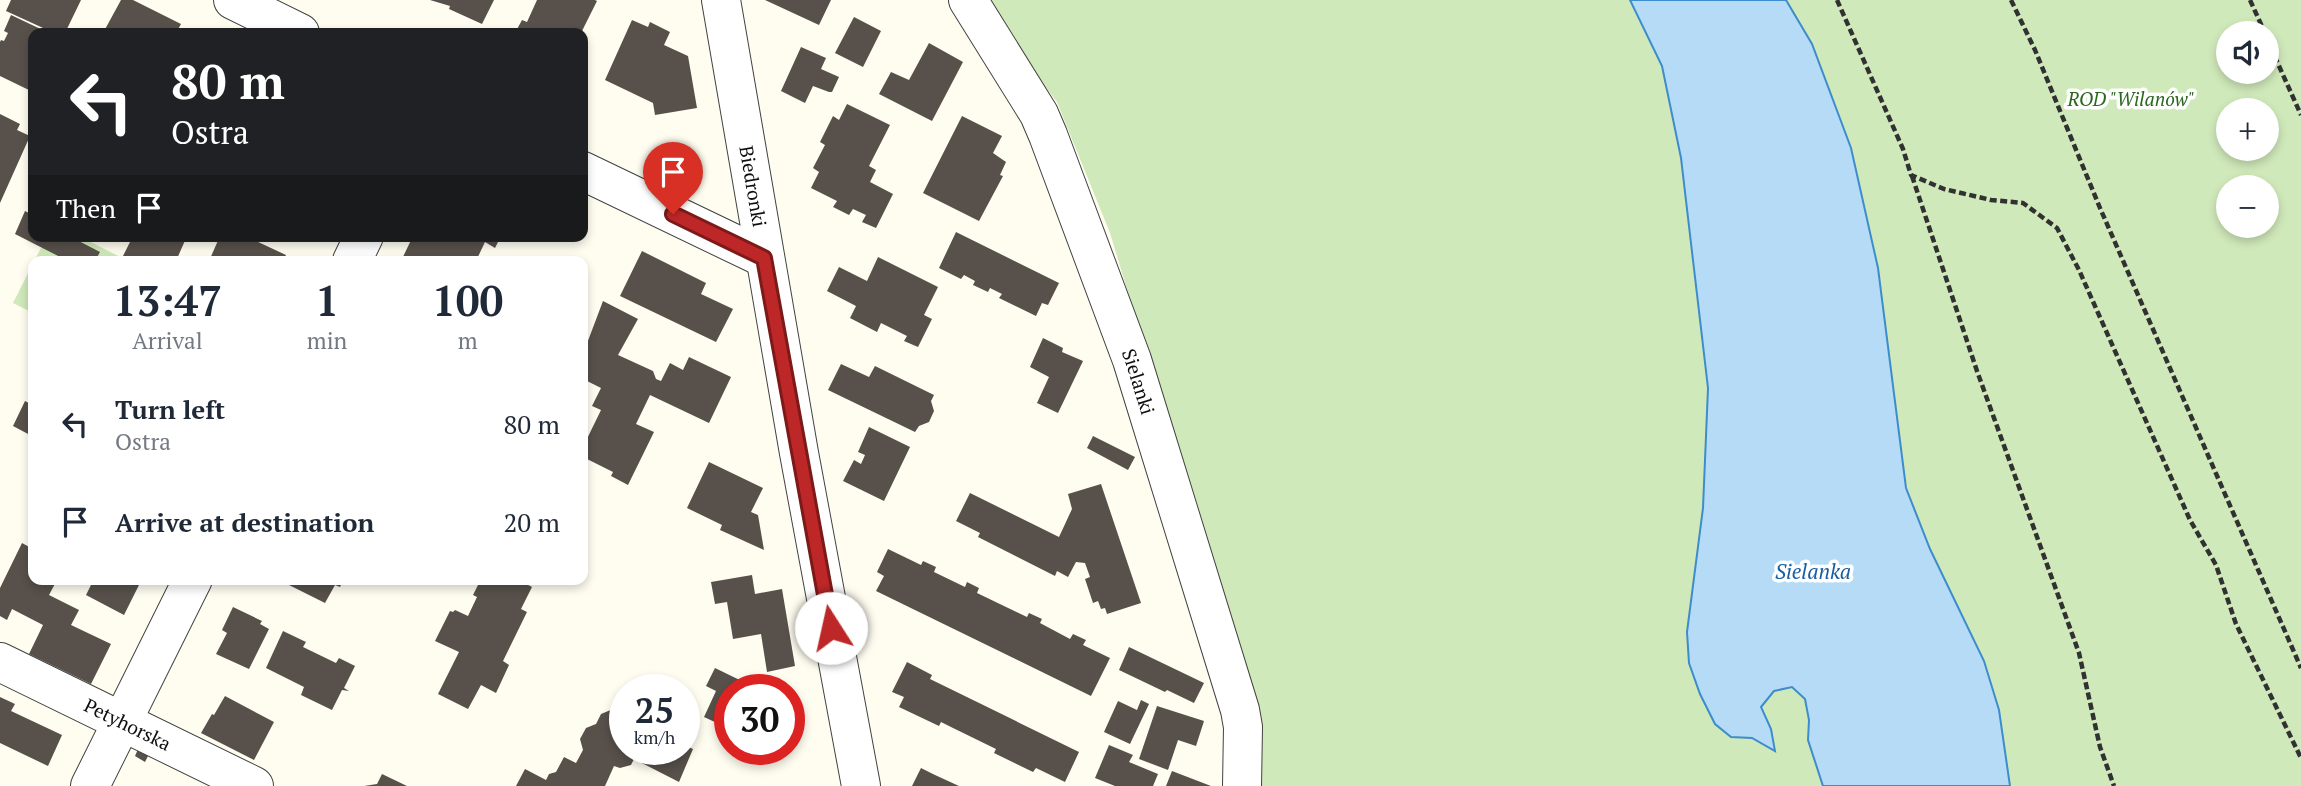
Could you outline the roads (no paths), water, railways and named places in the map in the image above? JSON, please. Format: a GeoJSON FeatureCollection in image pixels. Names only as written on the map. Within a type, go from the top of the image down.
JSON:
{"type":"FeatureCollection","features":[{"type":"Feature","properties":{"kind":"street"},"geometry":{"type":"LineString","coordinates":[[233,0],[290,28]]}},
{"type":"Feature","properties":{"kind":"street","name":"Biedronki"},"geometry":{"type":"LineString","coordinates":[[721,0],[764,258],[861,786]]}},
{"type":"Feature","properties":{"kind":"street","name":"Sielanki"},"geometry":{"type":"LineString","coordinates":[[968,0],[1040,114],[1132,359],[1240,710],[1243,727],[1242,786]]}},
{"type":"Feature","properties":{"kind":"street"},"geometry":{"type":"LineString","coordinates":[[588,172],[764,258]]}},
{"type":"Feature","properties":{"kind":"street"},"geometry":{"type":"LineString","coordinates":[[90,786],[190,585]]}},
{"type":"Feature","properties":{"kind":"street","name":"Petyhorska"},"geometry":{"type":"LineString","coordinates":[[0,662],[254,786]]}},
{"type":"Feature","properties":{"kind":"water","name":"Sielanka"},"geometry":{"type":"Polygon","coordinates":[[[1630,0],[1786,0],[1812,44],[1851,148],[1878,268],[1906,488],[1930,549],[1984,661],[1999,710],[2010,786],[1823,786],[1808,740],[1809,720],[1805,699],[1792,687],[1774,691],[1761,707],[1771,729],[1775,751],[1752,738],[1731,737],[1715,724],[1700,694],[1689,663],[1687,632],[1703,508],[1708,388],[1681,158],[1662,66],[1630,0]]]}},
{"type":"Feature","properties":{"kind":"park label","name":"ROD \"Wilanów\""},"geometry":{"type":"Point","coordinates":[2131,99]}}]}
